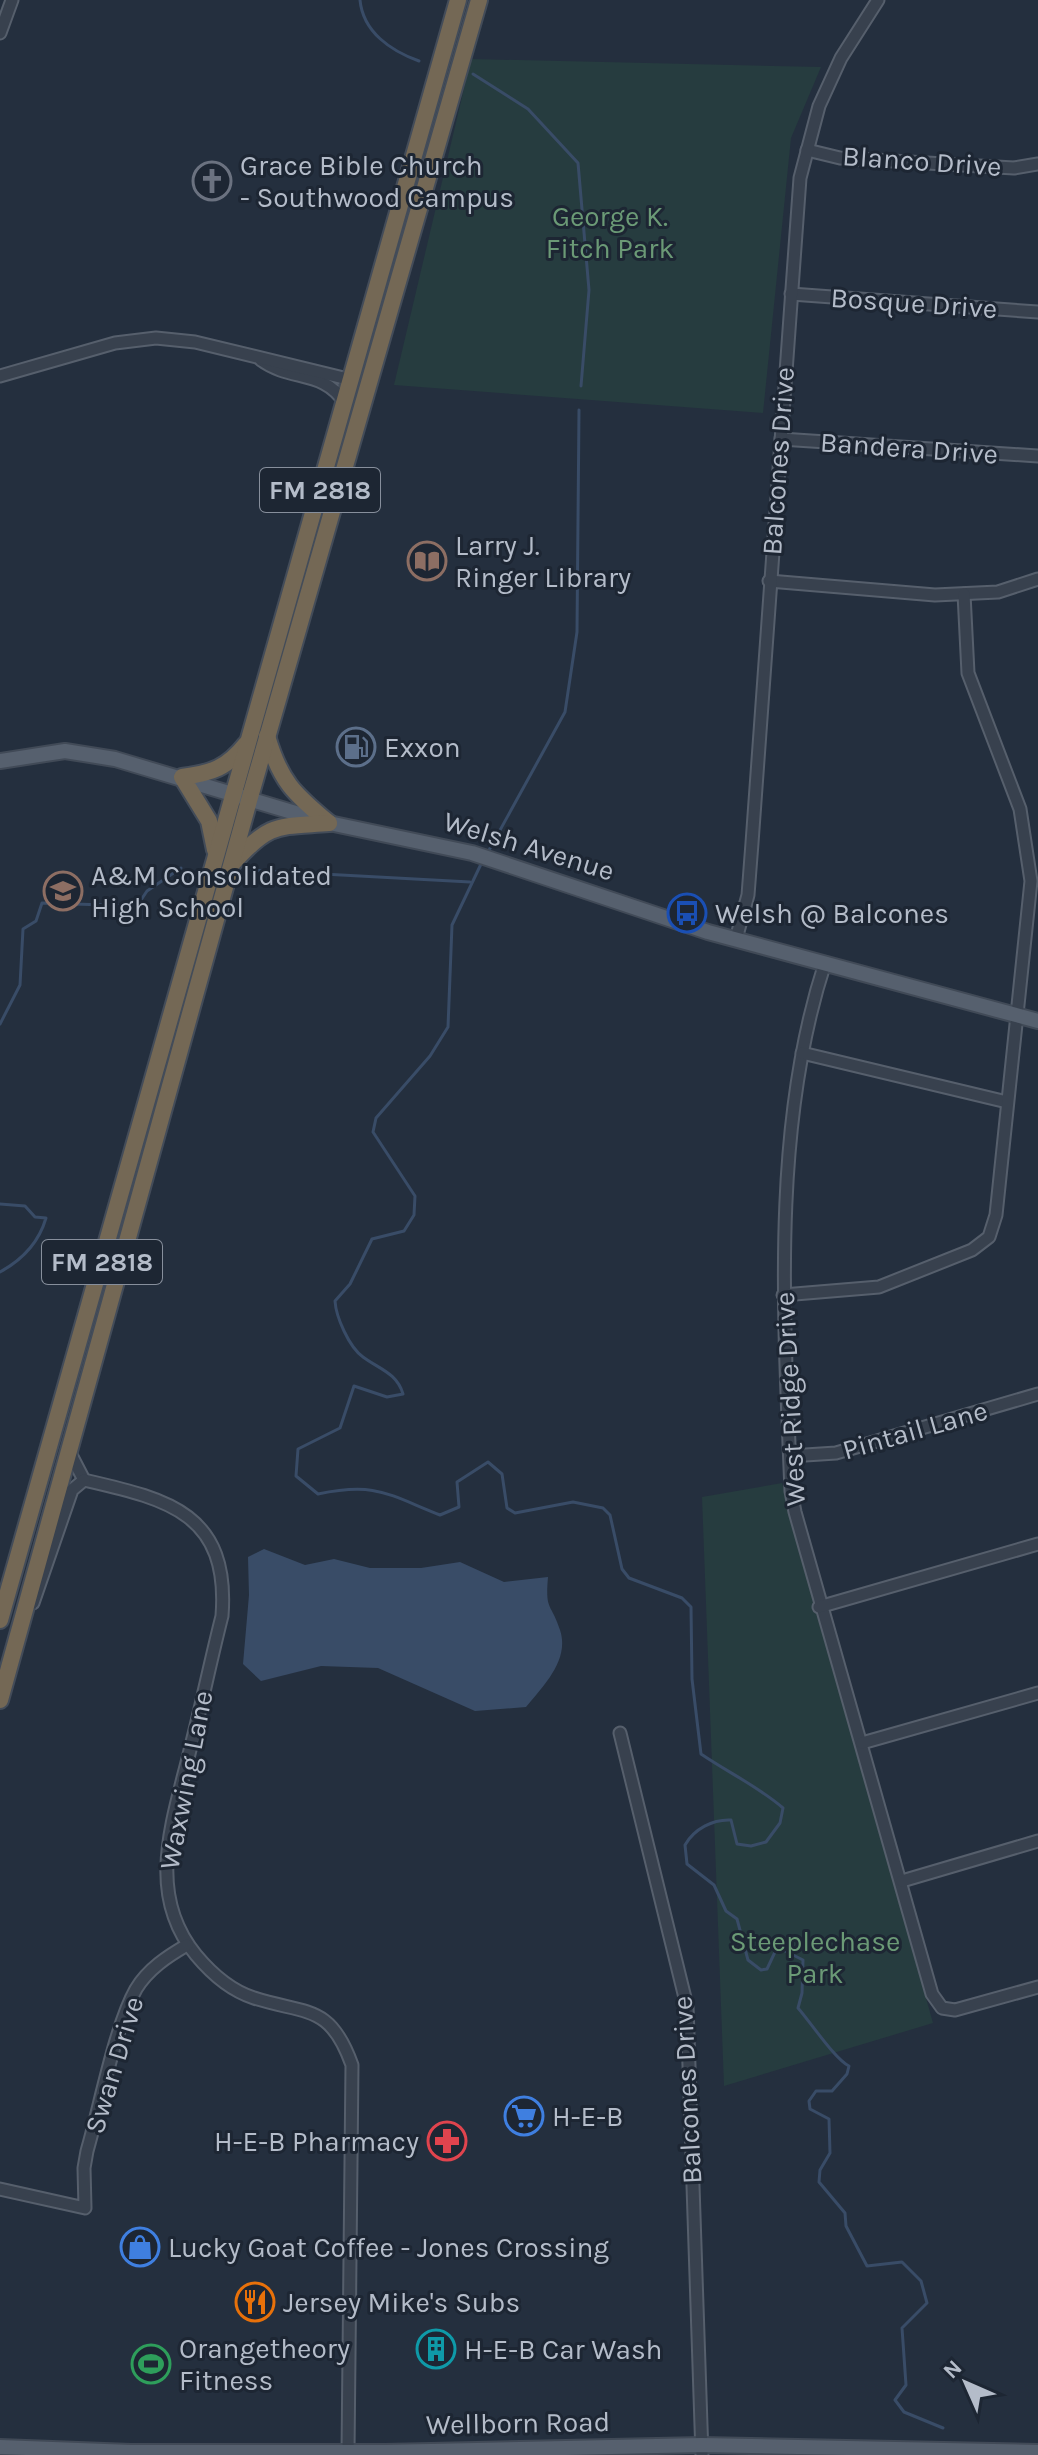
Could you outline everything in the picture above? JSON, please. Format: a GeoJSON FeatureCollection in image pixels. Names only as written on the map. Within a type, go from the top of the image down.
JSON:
{"type":"FeatureCollection","features":[{"type":"Feature","properties":{"kind":"highway","name":"FM 2818"},"geometry":{"type":"LineString","coordinates":[[243,794],[250,740],[458,0]]}},
{"type":"Feature","properties":{"kind":"highway","name":"FM 2818"},"geometry":{"type":"LineString","coordinates":[[0,1620],[7,1572],[243,794],[267,736],[479,0]]}},
{"type":"Feature","properties":{"kind":"highway"},"geometry":{"type":"LineString","coordinates":[[352,380],[363,405]]}},
{"type":"Feature","properties":{"kind":"highway"},"geometry":{"type":"LineString","coordinates":[[267,736],[275,763],[291,791],[329,823]]}},
{"type":"Feature","properties":{"kind":"highway"},"geometry":{"type":"LineString","coordinates":[[250,740],[226,766],[211,773],[182,777],[209,821],[223,864],[273,827],[329,823]]}},
{"type":"Feature","properties":{"kind":"highway","name":"FM 2818"},"geometry":{"type":"LineString","coordinates":[[0,1700],[70,1453],[223,864]]}},
{"type":"Feature","properties":{"kind":"main road","name":"Welsh Avenue"},"geometry":{"type":"LineString","coordinates":[[0,761],[70,751],[115,759],[243,794],[329,823],[472,853],[736,939],[1038,1021]]}},
{"type":"Feature","properties":{"kind":"main road","name":"Wellborn Road"},"geometry":{"type":"LineString","coordinates":[[0,2447],[131,2452],[1038,2452]]}},
{"type":"Feature","properties":{"kind":"street"},"geometry":{"type":"LineString","coordinates":[[0,33],[12,0]]}},
{"type":"Feature","properties":{"kind":"street","name":"Balcones Drive"},"geometry":{"type":"LineString","coordinates":[[736,939],[748,895],[800,178],[819,106],[841,58],[878,0]]}},
{"type":"Feature","properties":{"kind":"street","name":"Blanco Drive"},"geometry":{"type":"LineString","coordinates":[[807,150],[840,158],[1014,168],[1038,164]]}},
{"type":"Feature","properties":{"kind":"street","name":"Bosque Drive"},"geometry":{"type":"LineString","coordinates":[[791,294],[1038,312]]}},
{"type":"Feature","properties":{"kind":"street"},"geometry":{"type":"LineString","coordinates":[[0,376],[108,344],[143,338],[182,340],[352,380]]}},
{"type":"Feature","properties":{"kind":"street"},"geometry":{"type":"LineString","coordinates":[[261,360],[271,367],[333,386],[345,403]]}},
{"type":"Feature","properties":{"kind":"street","name":"Bandera Drive"},"geometry":{"type":"LineString","coordinates":[[781,439],[1038,456]]}},
{"type":"Feature","properties":{"kind":"street"},"geometry":{"type":"LineString","coordinates":[[769,581],[935,595],[998,592],[1038,579]]}},
{"type":"Feature","properties":{"kind":"street"},"geometry":{"type":"LineString","coordinates":[[783,1295],[879,1287],[972,1250],[989,1237],[996,1215],[1031,881],[1028,843],[1020,809],[968,673],[964,594]]}},
{"type":"Feature","properties":{"kind":"street","name":"West Ridge Drive"},"geometry":{"type":"LineString","coordinates":[[825,963],[807,1017],[802,1053],[783,1295],[795,1512],[819,1607],[862,1743],[932,1994],[942,2008],[955,2010],[1038,1987]]}},
{"type":"Feature","properties":{"kind":"street"},"geometry":{"type":"LineString","coordinates":[[802,1053],[1007,1102]]}},
{"type":"Feature","properties":{"kind":"street","name":"Pintail Lane"},"geometry":{"type":"LineString","coordinates":[[790,1456],[836,1453],[1038,1394]]}},
{"type":"Feature","properties":{"kind":"street"},"geometry":{"type":"LineString","coordinates":[[21,1630],[45,1575],[72,1490],[84,1480],[70,1453]]}},
{"type":"Feature","properties":{"kind":"street","name":"Waxwing Lane"},"geometry":{"type":"LineString","coordinates":[[84,1480],[152,1496],[183,1512],[207,1540],[222,1578],[222,1616],[166,1852],[169,1908],[187,1945],[206,1967],[241,1992],[299,2008],[332,2027],[342,2036],[352,2065],[348,2452]]}},
{"type":"Feature","properties":{"kind":"street"},"geometry":{"type":"LineString","coordinates":[[819,1607],[1038,1544]]}},
{"type":"Feature","properties":{"kind":"street"},"geometry":{"type":"LineString","coordinates":[[862,1743],[1038,1693]]}},
{"type":"Feature","properties":{"kind":"street","name":"Balcones Drive"},"geometry":{"type":"LineString","coordinates":[[620,1733],[687,2006],[702,2450]]}},
{"type":"Feature","properties":{"kind":"street"},"geometry":{"type":"LineString","coordinates":[[902,1881],[1038,1841]]}},
{"type":"Feature","properties":{"kind":"street","name":"Swan Drive"},"geometry":{"type":"LineString","coordinates":[[0,2189],[85,2208],[87,2151],[126,2012],[136,1989],[150,1971],[187,1945]]}},
{"type":"Feature","properties":{"kind":"green space","name":"George K. Fitch Park"},"geometry":{"type":"Polygon","coordinates":[[[471,59],[821,67],[791,138],[763,413],[394,385],[471,59]]]}},
{"type":"Feature","properties":{"kind":"green space","name":"Steeplechase Park"},"geometry":{"type":"Polygon","coordinates":[[[782,1483],[933,2023],[724,2086],[702,1497],[782,1483]]]}},
{"type":"Feature","properties":{"kind":"water"},"geometry":{"type":"Polygon","coordinates":[[[264,1549],[305,1565],[334,1559],[370,1568],[421,1568],[460,1562],[504,1582],[548,1577],[548,1602],[562,1641],[558,1662],[526,1707],[475,1711],[378,1668],[321,1666],[261,1681],[243,1664],[249,1595],[248,1557],[264,1549]]]}},
{"type":"Feature","properties":{"kind":"waterway"},"geometry":{"type":"LineString","coordinates":[[360,0],[367,22],[380,39],[398,52],[419,61]]}},
{"type":"Feature","properties":{"kind":"waterway"},"geometry":{"type":"LineString","coordinates":[[473,74],[528,109],[578,163],[589,290],[581,386]]}},
{"type":"Feature","properties":{"kind":"waterway"},"geometry":{"type":"LineString","coordinates":[[488,852],[565,712],[577,632],[579,410]]}},
{"type":"Feature","properties":{"kind":"waterway"},"geometry":{"type":"LineString","coordinates":[[482,862],[452,925],[448,1027],[430,1056],[376,1118],[373,1132],[415,1196],[414,1215],[404,1231],[372,1239],[350,1284],[335,1301],[341,1323],[353,1346],[363,1357],[392,1376],[403,1394],[387,1397],[354,1386],[340,1428],[298,1449],[296,1476],[318,1494],[354,1489],[381,1492],[440,1515],[459,1507],[457,1482],[488,1462],[502,1474],[507,1508],[515,1513],[573,1502],[603,1508],[610,1515],[622,1569],[629,1578],[682,1598],[691,1607],[692,1679],[701,1754],[783,1808],[780,1823],[766,1842],[751,1846],[737,1844],[731,1820],[705,1826],[693,1834],[685,1845],[687,1864],[714,1885],[726,1911],[737,1919],[748,1960],[761,1970],[767,1969],[775,1952],[781,1949],[803,1960],[802,1993],[798,2008],[830,2049],[849,2066],[847,2074],[832,2091],[816,2091],[809,2101],[810,2109],[829,2119],[830,2153],[820,2170],[819,2182],[845,2213],[846,2226],[867,2266],[902,2262],[921,2281],[927,2303],[902,2328],[906,2385],[895,2400],[904,2412],[943,2428]]}},
{"type":"Feature","properties":{"kind":"waterway"},"geometry":{"type":"LineString","coordinates":[[0,1024],[20,985],[23,929],[36,921],[42,903],[137,906],[147,891],[181,868]]}},
{"type":"Feature","properties":{"kind":"waterway"},"geometry":{"type":"LineString","coordinates":[[250,870],[470,882]]}},
{"type":"Feature","properties":{"kind":"waterway"},"geometry":{"type":"LineString","coordinates":[[0,1204],[25,1206],[35,1217],[46,1218],[29,1250],[0,1272]]}},
{"type":"Feature","properties":{"kind":"place","name":"Grace Bible Church - Southwood Campus"},"geometry":{"type":"Point","coordinates":[212,181]}},
{"type":"Feature","properties":{"kind":"place","name":"Larry J. Ringer Library"},"geometry":{"type":"Point","coordinates":[427,561]}},
{"type":"Feature","properties":{"kind":"place","name":"Exxon"},"geometry":{"type":"Point","coordinates":[356,747]}},
{"type":"Feature","properties":{"kind":"place","name":"A&M Consolidated High School"},"geometry":{"type":"Point","coordinates":[63,891]}},
{"type":"Feature","properties":{"kind":"place","name":"Welsh @ Balcones"},"geometry":{"type":"Point","coordinates":[687,913]}},
{"type":"Feature","properties":{"kind":"place","name":"H-E-B"},"geometry":{"type":"Point","coordinates":[524,2116]}},
{"type":"Feature","properties":{"kind":"place","name":"H-E-B Pharmacy"},"geometry":{"type":"Point","coordinates":[447,2141]}},
{"type":"Feature","properties":{"kind":"place","name":"Lucky Goat Coffee - Jones Crossing"},"geometry":{"type":"Point","coordinates":[140,2247]}},
{"type":"Feature","properties":{"kind":"place","name":"Jersey Mike's Subs"},"geometry":{"type":"Point","coordinates":[255,2302]}},
{"type":"Feature","properties":{"kind":"place","name":"H-E-B Car Wash"},"geometry":{"type":"Point","coordinates":[436,2349]}},
{"type":"Feature","properties":{"kind":"place","name":"Orangetheory Fitness"},"geometry":{"type":"Point","coordinates":[151,2364]}}]}
